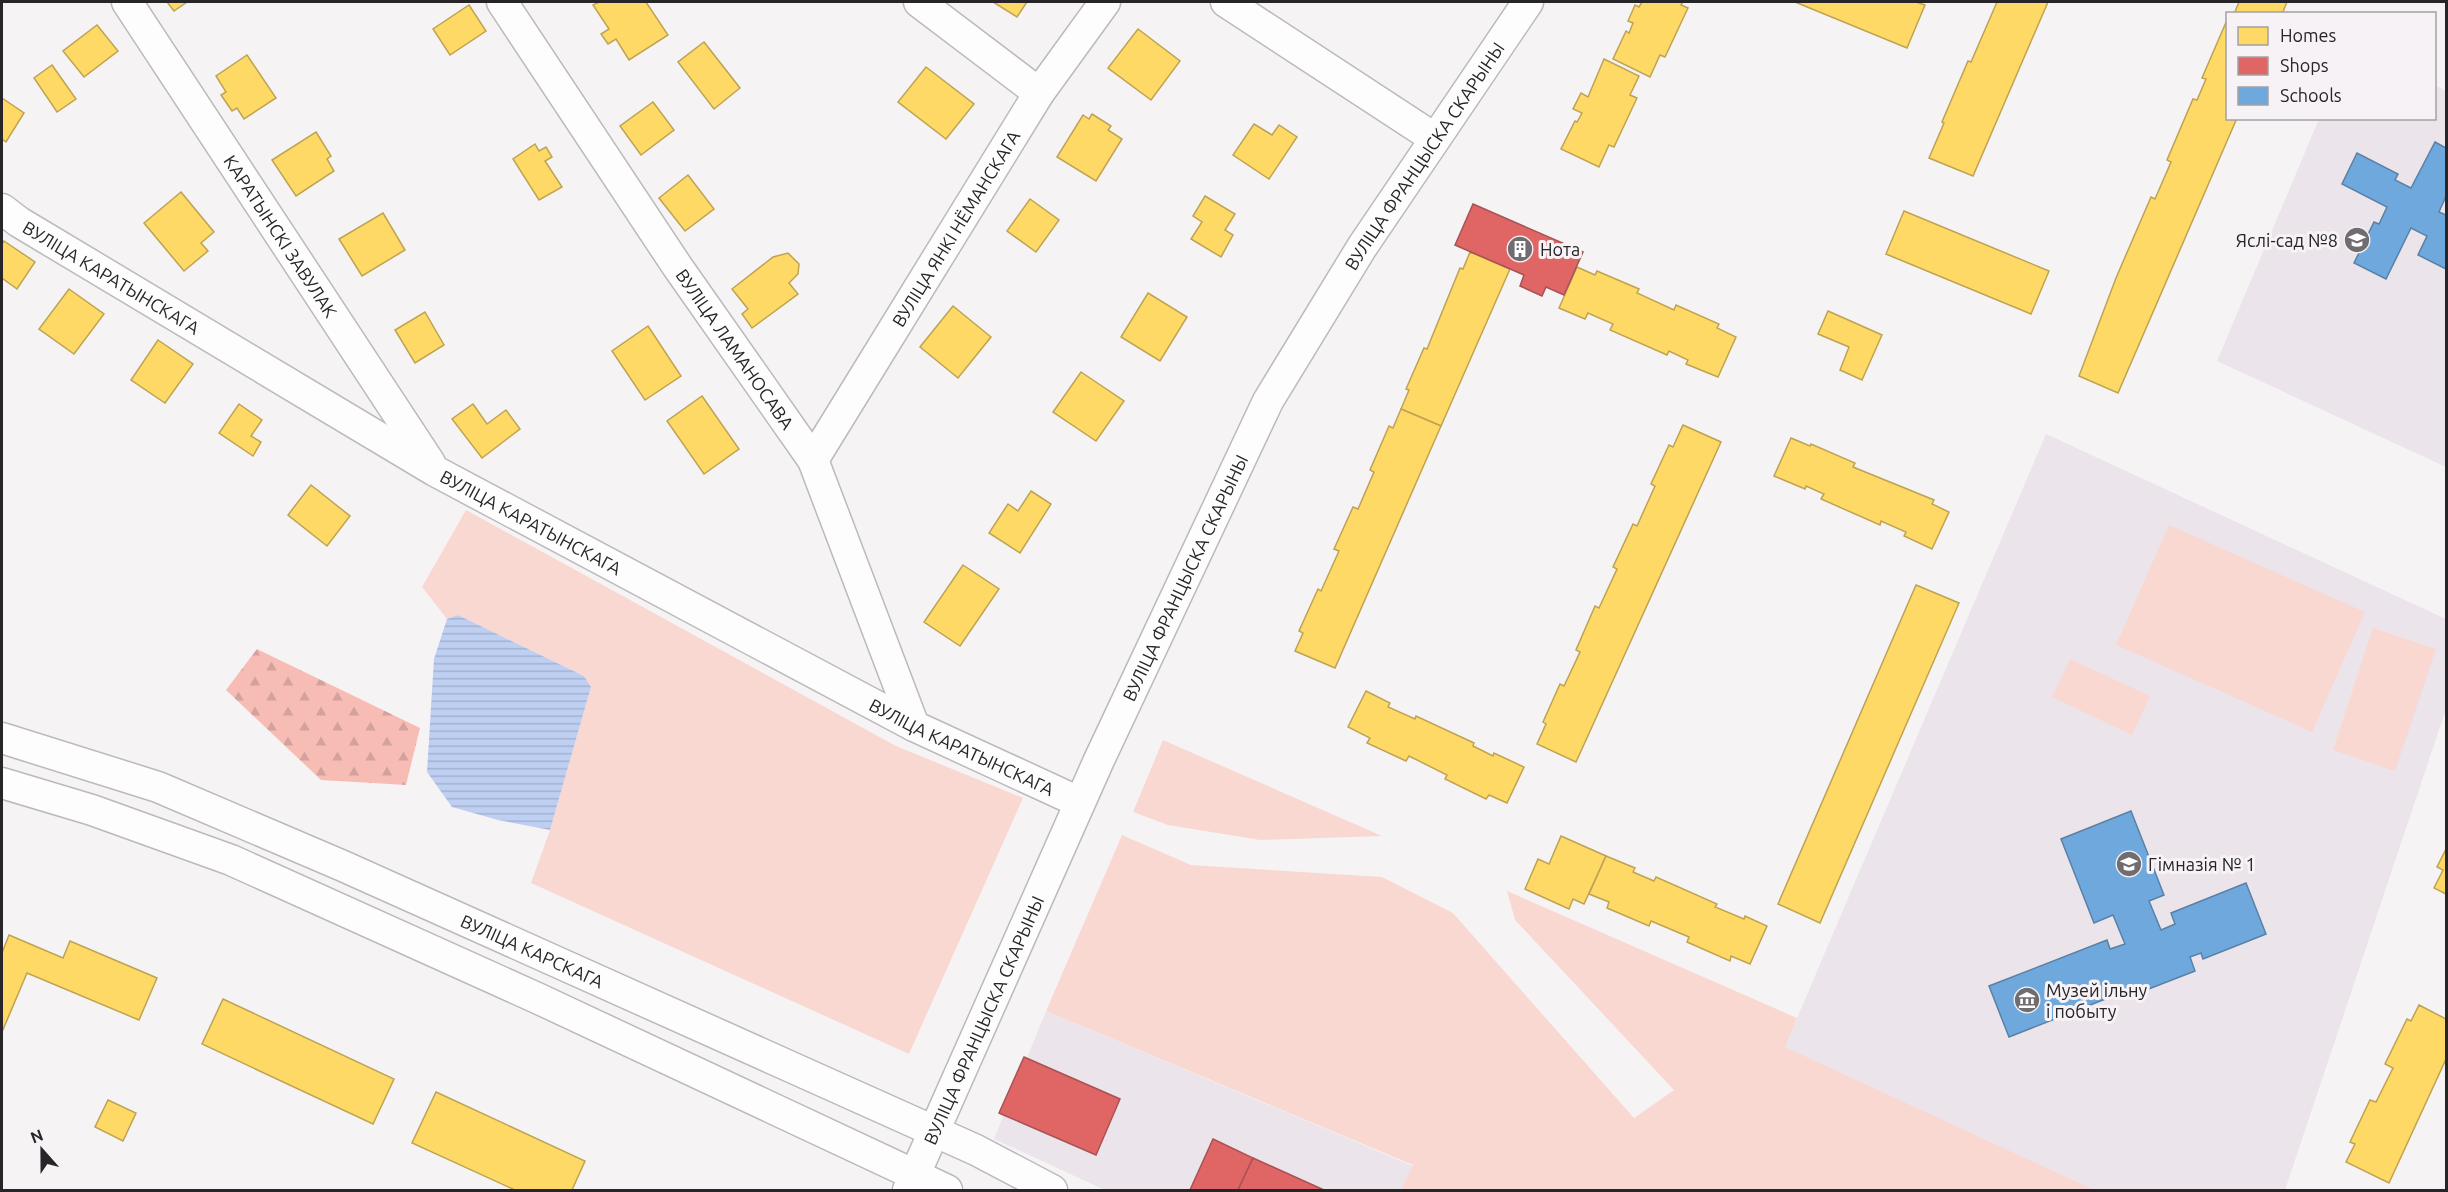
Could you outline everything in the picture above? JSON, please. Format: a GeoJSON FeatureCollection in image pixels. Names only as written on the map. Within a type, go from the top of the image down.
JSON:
{"type":"FeatureCollection","features":[{"type":"Feature","properties":{"kind":"street","name":"КАРАТЫНСКІ ЗАВУЛАК"},"geometry":{"type":"LineString","coordinates":[[127,2],[435,471]]}},
{"type":"Feature","properties":{"kind":"street","name":"ВУЛІЦА ЛАМАНОСАВА"},"geometry":{"type":"LineString","coordinates":[[502,2],[677,266],[813,460],[914,726]]}},
{"type":"Feature","properties":{"kind":"street"},"geometry":{"type":"LineString","coordinates":[[919,2],[1039,93]]}},
{"type":"Feature","properties":{"kind":"street","name":"ВУЛІЦА ЯНКІ НЁМАНСКАГА"},"geometry":{"type":"LineString","coordinates":[[813,460],[1039,93],[1105,2]]}},
{"type":"Feature","properties":{"kind":"street"},"geometry":{"type":"LineString","coordinates":[[1226,2],[1434,138]]}},
{"type":"Feature","properties":{"kind":"street","name":"ВУЛІЦА ФРАНЦЫСКА СКАРЫНЫ"},"geometry":{"type":"LineString","coordinates":[[911,1183],[1079,802],[1268,401],[1356,257],[1434,138],[1528,2]]}},
{"type":"Feature","properties":{"kind":"street","name":"ВУЛІЦА КАРАТЫНСКАГА"},"geometry":{"type":"LineString","coordinates":[[2,209],[19,222],[435,471],[914,726],[1079,802]]}},
{"type":"Feature","properties":{"kind":"street","name":"ВУЛІЦА КАРСКАГА"},"geometry":{"type":"LineString","coordinates":[[2,738],[158,787],[354,871],[976,1150],[1052,1191]]}},
{"type":"Feature","properties":{"kind":"street"},"geometry":{"type":"LineString","coordinates":[[2,783],[92,810],[231,860],[537,998],[911,1183],[947,1191]]}},
{"type":"Feature","properties":{"kind":"shaded area","name":"Яслі-сад №8"},"geometry":{"type":"Polygon","coordinates":[[[2436,86],[2446,91],[2446,467],[2217,361],[2319,120],[2436,120],[2436,86]]]}},
{"type":"Feature","properties":{"kind":"shaded area","name":"Гімназія № 1"},"geometry":{"type":"Polygon","coordinates":[[[2046,434],[2446,619],[2446,709],[2285,1190],[2083,1190],[1780,1058],[2046,434]]]}},
{"type":"Feature","properties":{"kind":"shaded area"},"geometry":{"type":"Polygon","coordinates":[[[466,510],[896,746],[1023,798],[909,1054],[531,883],[550,830],[591,687],[584,676],[458,615],[447,619],[422,587],[466,510]]]}},
{"type":"Feature","properties":{"kind":"shaded area"},"geometry":{"type":"Polygon","coordinates":[[[2169,525],[2365,612],[2312,732],[2116,645],[2169,525]]]}},
{"type":"Feature","properties":{"kind":"shaded area"},"geometry":{"type":"Polygon","coordinates":[[[2373,628],[2436,649],[2395,771],[2333,750],[2373,628]]]}},
{"type":"Feature","properties":{"kind":"shaded area"},"geometry":{"type":"Polygon","coordinates":[[[2070,659],[2150,696],[2132,735],[2052,697],[2070,659]]]}},
{"type":"Feature","properties":{"kind":"shaded area"},"geometry":{"type":"Polygon","coordinates":[[[1163,740],[1382,836],[1260,840],[1168,825],[1133,812],[1163,740]]]}},
{"type":"Feature","properties":{"kind":"shaded area"},"geometry":{"type":"Polygon","coordinates":[[[1122,835],[1191,865],[1382,877],[1453,913],[1634,1118],[1674,1090],[1515,920],[1507,891],[1797,1018],[1785,1047],[2094,1190],[1401,1190],[1413,1165],[1046,1011],[1122,835]]]}},
{"type":"Feature","properties":{"kind":"shaded area"},"geometry":{"type":"Polygon","coordinates":[[[1046,1011],[1413,1166],[1401,1190],[1105,1190],[994,1139],[1046,1011]]]}},
{"type":"Feature","properties":{"kind":"green space"},"geometry":{"type":"Polygon","coordinates":[[[257,649],[420,728],[406,785],[321,780],[226,690],[257,649]]]}},
{"type":"Feature","properties":{"kind":"water"},"geometry":{"type":"Polygon","coordinates":[[[458,615],[584,676],[591,687],[550,830],[498,820],[452,807],[427,772],[434,659],[447,619],[458,615]]]}},
{"type":"Feature","properties":{"kind":"building: Homes"},"geometry":{"type":"Polygon","coordinates":[[[167,2],[187,2],[174,11],[167,2]]]}},
{"type":"Feature","properties":{"kind":"building: Homes"},"geometry":{"type":"Polygon","coordinates":[[[599,2],[646,2],[668,35],[629,60],[616,39],[608,44],[601,34],[609,29],[593,5],[599,2]]]}},
{"type":"Feature","properties":{"kind":"building: Homes"},"geometry":{"type":"Polygon","coordinates":[[[993,2],[1027,2],[1017,17],[993,2]]]}},
{"type":"Feature","properties":{"kind":"building: Homes"},"geometry":{"type":"Polygon","coordinates":[[[1642,2],[1683,2],[1681,5],[1688,8],[1665,57],[1660,55],[1650,77],[1613,59],[1626,31],[1629,33],[1633,23],[1628,21],[1635,5],[1639,7],[1642,2]]]}},
{"type":"Feature","properties":{"kind":"building: Homes"},"geometry":{"type":"Polygon","coordinates":[[[1795,2],[1916,2],[1925,5],[1907,48],[1795,2]]]}},
{"type":"Feature","properties":{"kind":"building: Homes"},"geometry":{"type":"Polygon","coordinates":[[[1997,2],[2048,2],[1973,176],[1929,158],[1968,61],[1971,62],[1997,2]]]}},
{"type":"Feature","properties":{"kind":"building: Homes"},"geometry":{"type":"Polygon","coordinates":[[[2239,2],[2287,2],[2283,12],[2235,12],[2239,2]]]}},
{"type":"Feature","properties":{"kind":"building: Homes"},"geometry":{"type":"Polygon","coordinates":[[[469,5],[486,31],[450,55],[433,29],[469,5]]]}},
{"type":"Feature","properties":{"kind":"building: Homes"},"geometry":{"type":"Polygon","coordinates":[[[2226,22],[2226,120],[2236,120],[2118,393],[2079,376],[2116,278],[2151,197],[2155,199],[2171,162],[2167,160],[2193,99],[2197,100],[2206,79],[2202,78],[2226,22]]]}},
{"type":"Feature","properties":{"kind":"building: Homes"},"geometry":{"type":"Polygon","coordinates":[[[97,25],[118,51],[84,77],[63,51],[97,25]]]}},
{"type":"Feature","properties":{"kind":"building: Homes"},"geometry":{"type":"Polygon","coordinates":[[[1138,29],[1180,61],[1151,100],[1108,68],[1138,29]]]}},
{"type":"Feature","properties":{"kind":"building: Homes"},"geometry":{"type":"Polygon","coordinates":[[[704,42],[740,88],[714,109],[678,62],[704,42]]]}},
{"type":"Feature","properties":{"kind":"building: Homes"},"geometry":{"type":"Polygon","coordinates":[[[247,55],[276,98],[244,119],[237,108],[232,111],[221,95],[226,92],[216,76],[247,55]]]}},
{"type":"Feature","properties":{"kind":"building: Homes"},"geometry":{"type":"Polygon","coordinates":[[[1604,59],[1639,76],[1630,95],[1637,98],[1614,147],[1609,145],[1599,167],[1561,149],[1575,121],[1577,122],[1582,113],[1573,109],[1581,93],[1588,97],[1604,59]]]}},
{"type":"Feature","properties":{"kind":"building: Homes"},"geometry":{"type":"Polygon","coordinates":[[[52,65],[76,99],[57,112],[34,78],[52,65]]]}},
{"type":"Feature","properties":{"kind":"building: Homes"},"geometry":{"type":"Polygon","coordinates":[[[926,67],[974,104],[946,139],[898,102],[926,67]]]}},
{"type":"Feature","properties":{"kind":"building: Homes"},"geometry":{"type":"Polygon","coordinates":[[[2,98],[24,113],[6,142],[2,139],[2,98]]]}},
{"type":"Feature","properties":{"kind":"building: Homes"},"geometry":{"type":"Polygon","coordinates":[[[653,102],[674,130],[641,155],[620,126],[653,102]]]}},
{"type":"Feature","properties":{"kind":"building: Homes"},"geometry":{"type":"Polygon","coordinates":[[[1092,114],[1111,126],[1108,130],[1122,139],[1096,181],[1057,157],[1083,115],[1089,119],[1092,114]]]}},
{"type":"Feature","properties":{"kind":"building: Homes"},"geometry":{"type":"Polygon","coordinates":[[[1254,124],[1272,135],[1279,125],[1297,137],[1269,179],[1233,155],[1254,124]]]}},
{"type":"Feature","properties":{"kind":"building: Homes"},"geometry":{"type":"Polygon","coordinates":[[[316,132],[331,156],[327,159],[334,171],[296,196],[272,160],[316,132]]]}},
{"type":"Feature","properties":{"kind":"building: Homes"},"geometry":{"type":"Polygon","coordinates":[[[535,144],[539,151],[546,147],[552,157],[545,161],[562,187],[539,200],[513,159],[535,144]]]}},
{"type":"Feature","properties":{"kind":"building: Homes"},"geometry":{"type":"Polygon","coordinates":[[[688,175],[714,209],[685,231],[659,198],[688,175]]]}},
{"type":"Feature","properties":{"kind":"building: Homes"},"geometry":{"type":"Polygon","coordinates":[[[181,192],[214,232],[201,243],[208,251],[184,271],[144,223],[181,192]]]}},
{"type":"Feature","properties":{"kind":"building: Homes"},"geometry":{"type":"Polygon","coordinates":[[[1205,196],[1235,214],[1225,230],[1233,235],[1221,257],[1191,239],[1202,222],[1193,216],[1205,196]]]}},
{"type":"Feature","properties":{"kind":"building: Homes"},"geometry":{"type":"Polygon","coordinates":[[[1030,199],[1059,220],[1036,252],[1007,231],[1030,199]]]}},
{"type":"Feature","properties":{"kind":"building: Homes"},"geometry":{"type":"Polygon","coordinates":[[[1904,211],[2049,271],[2031,314],[1886,254],[1904,211]]]}},
{"type":"Feature","properties":{"kind":"building: Homes"},"geometry":{"type":"Polygon","coordinates":[[[383,213],[405,250],[362,276],[339,239],[383,213]]]}},
{"type":"Feature","properties":{"kind":"building: Homes"},"geometry":{"type":"Polygon","coordinates":[[[4,241],[35,262],[17,289],[2,278],[2,244],[4,241]]]}},
{"type":"Feature","properties":{"kind":"building: Homes"},"geometry":{"type":"Polygon","coordinates":[[[1470,252],[1510,269],[1441,426],[1401,409],[1409,390],[1406,389],[1424,348],[1427,349],[1460,268],[1463,269],[1470,252]]]}},
{"type":"Feature","properties":{"kind":"building: Homes"},"geometry":{"type":"Polygon","coordinates":[[[788,253],[799,264],[798,274],[789,283],[798,294],[752,328],[742,314],[748,309],[732,289],[773,257],[788,253]]]}},
{"type":"Feature","properties":{"kind":"building: Homes"},"geometry":{"type":"Polygon","coordinates":[[[1577,267],[1595,275],[1597,271],[1639,289],[1637,293],[1674,310],[1676,305],[1719,324],[1717,328],[1736,337],[1718,377],[1686,364],[1688,360],[1669,351],[1667,355],[1610,330],[1613,324],[1588,313],[1585,319],[1559,308],[1577,267]]]}},
{"type":"Feature","properties":{"kind":"building: Homes"},"geometry":{"type":"Polygon","coordinates":[[[69,289],[104,314],[74,354],[39,329],[69,289]]]}},
{"type":"Feature","properties":{"kind":"building: Homes"},"geometry":{"type":"Polygon","coordinates":[[[1148,293],[1187,317],[1160,361],[1121,337],[1148,293]]]}},
{"type":"Feature","properties":{"kind":"building: Homes"},"geometry":{"type":"Polygon","coordinates":[[[953,306],[991,337],[958,378],[920,347],[953,306]]]}},
{"type":"Feature","properties":{"kind":"building: Homes"},"geometry":{"type":"Polygon","coordinates":[[[1828,311],[1882,335],[1862,380],[1840,370],[1849,347],[1818,334],[1828,311]]]}},
{"type":"Feature","properties":{"kind":"building: Homes"},"geometry":{"type":"Polygon","coordinates":[[[425,312],[444,345],[415,363],[395,330],[425,312]]]}},
{"type":"Feature","properties":{"kind":"building: Homes"},"geometry":{"type":"Polygon","coordinates":[[[648,326],[681,376],[645,400],[612,351],[648,326]]]}},
{"type":"Feature","properties":{"kind":"building: Homes"},"geometry":{"type":"Polygon","coordinates":[[[158,340],[193,364],[165,403],[131,380],[158,340]]]}},
{"type":"Feature","properties":{"kind":"building: Homes"},"geometry":{"type":"Polygon","coordinates":[[[1081,372],[1124,401],[1096,441],[1053,412],[1081,372]]]}},
{"type":"Feature","properties":{"kind":"building: Homes"},"geometry":{"type":"Polygon","coordinates":[[[702,396],[739,449],[704,474],[667,421],[702,396]]]}},
{"type":"Feature","properties":{"kind":"building: Homes"},"geometry":{"type":"Polygon","coordinates":[[[239,404],[262,420],[251,436],[261,442],[253,456],[219,433],[239,404]]]}},
{"type":"Feature","properties":{"kind":"building: Homes"},"geometry":{"type":"Polygon","coordinates":[[[473,404],[487,424],[506,410],[520,429],[482,458],[452,419],[473,404]]]}},
{"type":"Feature","properties":{"kind":"building: Homes"},"geometry":{"type":"Polygon","coordinates":[[[1401,409],[1441,426],[1335,668],[1295,651],[1303,633],[1299,631],[1339,551],[1334,549],[1353,507],[1358,509],[1374,472],[1370,470],[1389,426],[1393,428],[1401,409]]]}},
{"type":"Feature","properties":{"kind":"building: Homes"},"geometry":{"type":"Polygon","coordinates":[[[1683,425],[1721,442],[1576,762],[1537,744],[1546,724],[1543,722],[1560,684],[1564,686],[1580,652],[1576,650],[1595,606],[1599,608],[1617,569],[1613,567],[1633,524],[1637,526],[1655,486],[1651,484],[1669,445],[1673,447],[1683,425]]]}},
{"type":"Feature","properties":{"kind":"building: Homes"},"geometry":{"type":"Polygon","coordinates":[[[1791,438],[1855,463],[1853,467],[1934,500],[1932,504],[1949,512],[1932,549],[1904,536],[1906,532],[1881,521],[1880,525],[1821,499],[1824,494],[1774,476],[1791,438]]]}},
{"type":"Feature","properties":{"kind":"building: Homes"},"geometry":{"type":"Polygon","coordinates":[[[311,485],[350,516],[327,546],[288,515],[311,485]]]}},
{"type":"Feature","properties":{"kind":"building: Homes"},"geometry":{"type":"Polygon","coordinates":[[[1031,491],[1051,504],[1020,553],[989,533],[1008,504],[1018,511],[1031,491]]]}},
{"type":"Feature","properties":{"kind":"building: Homes"},"geometry":{"type":"Polygon","coordinates":[[[963,565],[999,589],[960,646],[924,622],[963,565]]]}},
{"type":"Feature","properties":{"kind":"building: Homes"},"geometry":{"type":"Polygon","coordinates":[[[1916,585],[1959,603],[1820,923],[1778,904],[1916,585]]]}},
{"type":"Feature","properties":{"kind":"building: Homes"},"geometry":{"type":"Polygon","coordinates":[[[1366,691],[1390,703],[1388,707],[1415,719],[1416,716],[1474,743],[1473,746],[1493,756],[1494,753],[1524,767],[1507,803],[1489,795],[1486,799],[1445,779],[1447,775],[1409,756],[1406,761],[1367,743],[1370,738],[1348,727],[1366,691]]]}},
{"type":"Feature","properties":{"kind":"building: Homes"},"geometry":{"type":"Polygon","coordinates":[[[1561,836],[1606,856],[1584,904],[1573,899],[1569,909],[1525,889],[1538,859],[1549,864],[1561,836]]]}},
{"type":"Feature","properties":{"kind":"building: Homes"},"geometry":{"type":"Polygon","coordinates":[[[2446,849],[2446,894],[2434,888],[2443,870],[2437,867],[2446,849]]]}},
{"type":"Feature","properties":{"kind":"building: Homes"},"geometry":{"type":"Polygon","coordinates":[[[1606,856],[1635,868],[1633,872],[1654,881],[1656,877],[1717,904],[1715,907],[1744,919],[1745,916],[1767,926],[1750,964],[1731,956],[1730,961],[1687,942],[1689,937],[1651,921],[1649,926],[1607,908],[1609,902],[1589,894],[1606,856]]]}},
{"type":"Feature","properties":{"kind":"building: Homes"},"geometry":{"type":"Polygon","coordinates":[[[9,935],[63,958],[70,941],[157,978],[139,1020],[27,973],[2,1032],[2,953],[9,935]]]}},
{"type":"Feature","properties":{"kind":"building: Homes"},"geometry":{"type":"Polygon","coordinates":[[[223,999],[394,1079],[373,1124],[202,1044],[223,999]]]}},
{"type":"Feature","properties":{"kind":"building: Homes"},"geometry":{"type":"Polygon","coordinates":[[[2419,1005],[2446,1019],[2446,1059],[2389,1183],[2346,1162],[2355,1144],[2350,1142],[2370,1100],[2376,1102],[2393,1068],[2385,1064],[2407,1019],[2411,1021],[2419,1005]]]}},
{"type":"Feature","properties":{"kind":"building: Homes"},"geometry":{"type":"Polygon","coordinates":[[[436,1092],[585,1161],[572,1190],[515,1190],[412,1143],[436,1092]]]}},
{"type":"Feature","properties":{"kind":"building: Homes"},"geometry":{"type":"Polygon","coordinates":[[[108,1100],[136,1113],[123,1141],[95,1127],[108,1100]]]}},
{"type":"Feature","properties":{"kind":"building: Shops","name":"Нота"},"geometry":{"type":"Polygon","coordinates":[[[1473,204],[1583,252],[1564,295],[1546,287],[1542,296],[1520,286],[1524,275],[1455,245],[1473,204]]]}},
{"type":"Feature","properties":{"kind":"building: Shops"},"geometry":{"type":"Polygon","coordinates":[[[1024,1057],[1120,1099],[1096,1155],[999,1113],[1024,1057]]]}},
{"type":"Feature","properties":{"kind":"building: Shops"},"geometry":{"type":"Polygon","coordinates":[[[1213,1139],[1253,1158],[1238,1190],[1190,1190],[1213,1139]]]}},
{"type":"Feature","properties":{"kind":"building: Shops"},"geometry":{"type":"Polygon","coordinates":[[[1253,1158],[1324,1190],[1238,1190],[1253,1158]]]}},
{"type":"Feature","properties":{"kind":"building: Schools"},"geometry":{"type":"Polygon","coordinates":[[[2435,142],[2446,148],[2446,196],[2439,212],[2446,215],[2446,269],[2418,255],[2427,236],[2411,228],[2386,279],[2354,263],[2374,222],[2379,224],[2387,207],[2342,184],[2357,153],[2398,174],[2395,180],[2411,188],[2435,142]]]}},
{"type":"Feature","properties":{"kind":"building: Schools"},"geometry":{"type":"Polygon","coordinates":[[[2131,811],[2164,895],[2149,901],[2161,930],[2175,924],[2171,913],[2246,883],[2266,934],[2203,959],[2201,953],[2190,957],[2195,971],[2128,997],[2123,985],[2111,989],[2113,996],[2009,1037],[1989,986],[2107,940],[2110,949],[2125,944],[2113,915],[2094,923],[2061,839],[2131,811]]]}},
{"type":"Feature","properties":{"kind":"place","name":"Яслі-сад №8"},"geometry":{"type":"Point","coordinates":[2357,240]}},
{"type":"Feature","properties":{"kind":"place","name":"Нота"},"geometry":{"type":"Point","coordinates":[1520,249]}},
{"type":"Feature","properties":{"kind":"place","name":"Гімназія № 1"},"geometry":{"type":"Point","coordinates":[2129,864]}},
{"type":"Feature","properties":{"kind":"place","name":"Музей ільну і побыту"},"geometry":{"type":"Point","coordinates":[2027,1000]}}]}
